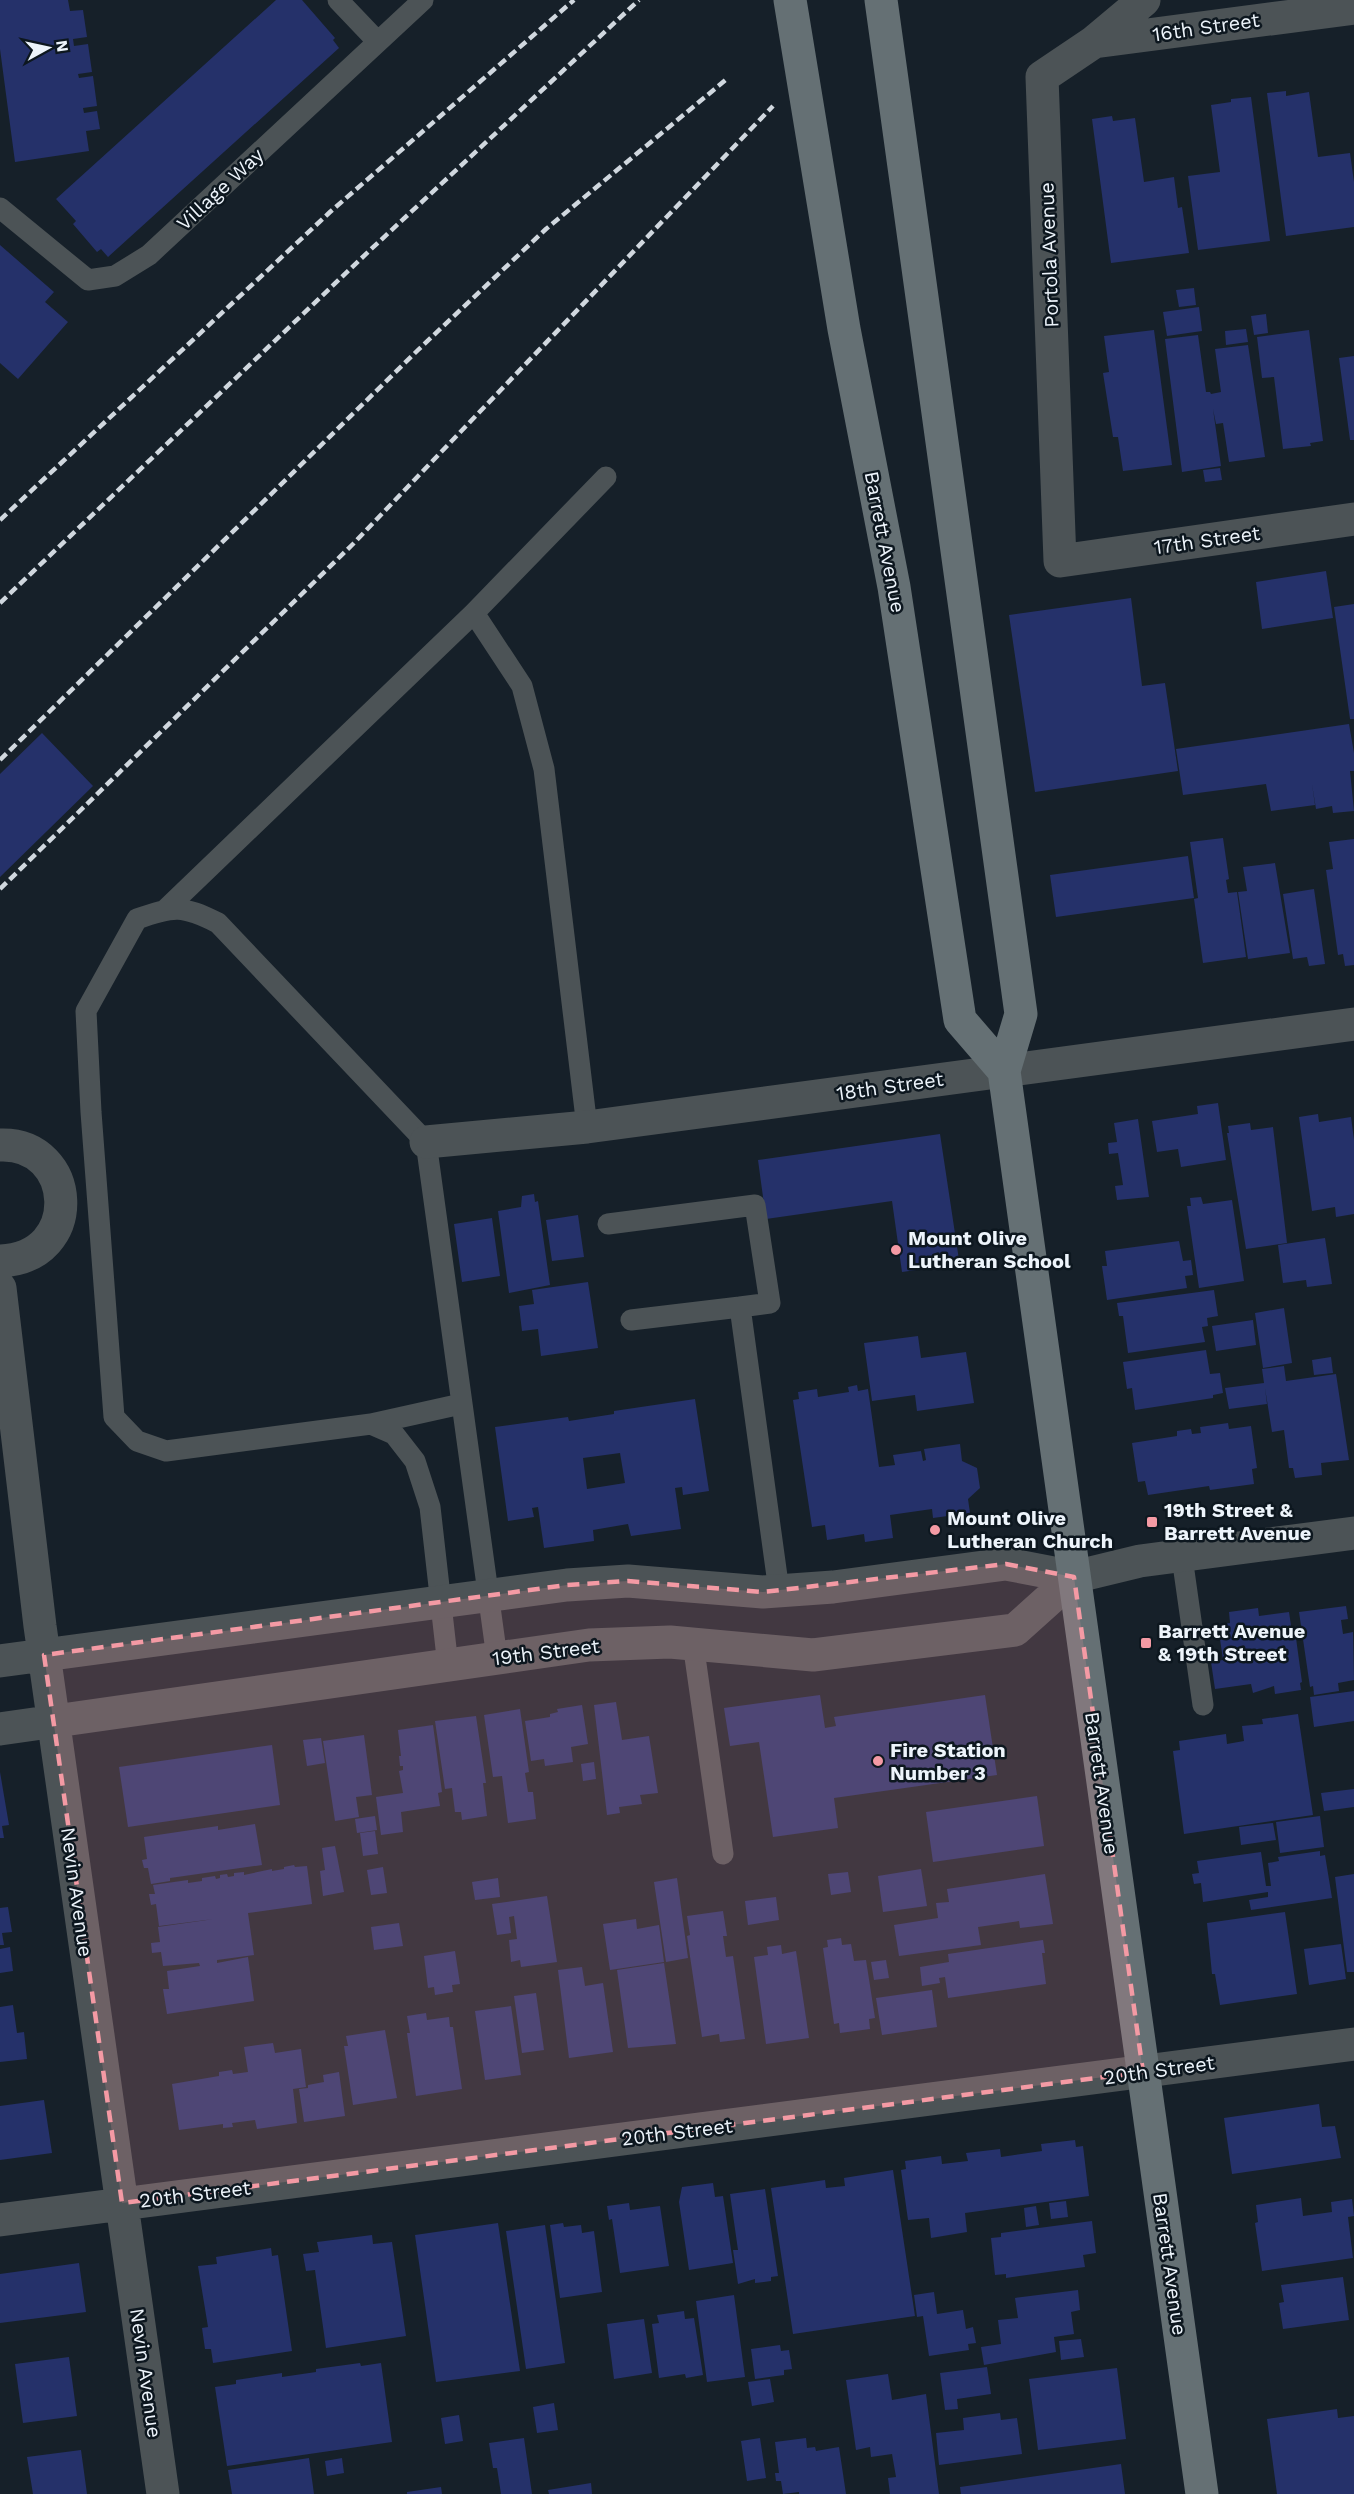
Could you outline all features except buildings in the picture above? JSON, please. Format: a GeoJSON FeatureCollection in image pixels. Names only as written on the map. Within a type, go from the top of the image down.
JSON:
{"type":"FeatureCollection","features":[{"type":"Feature","properties":{"kind":"main road","name":"Barrett Avenue"},"geometry":{"type":"LineString","coordinates":[[790,0],[844,329],[894,587],[960,1020],[1004,1071]]}},
{"type":"Feature","properties":{"kind":"main road","name":"Barrett Avenue"},"geometry":{"type":"LineString","coordinates":[[881,0],[1021,1014],[1004,1071],[1202,2494]]}},
{"type":"Feature","properties":{"kind":"street","name":"Portola Avenue"},"geometry":{"type":"LineString","coordinates":[[1060,561],[1042,77],[1094,42],[1144,0]]}},
{"type":"Feature","properties":{"kind":"street","name":"16th Street"},"geometry":{"type":"LineString","coordinates":[[1094,42],[1354,8]]}},
{"type":"Feature","properties":{"kind":"street","name":"17th Street"},"geometry":{"type":"LineString","coordinates":[[1060,561],[1354,519]]}},
{"type":"Feature","properties":{"kind":"street","name":"18th Street"},"geometry":{"type":"LineString","coordinates":[[426,1142],[587,1126],[1354,1024]]}},
{"type":"Feature","properties":{"kind":"street"},"geometry":{"type":"LineString","coordinates":[[0,1145],[10,1145],[30,1151],[46,1163],[57,1180],[62,1200],[59,1220],[50,1238],[36,1252],[17,1260],[0,1261]]}},
{"type":"Feature","properties":{"kind":"street","name":"Nevin Avenue"},"geometry":{"type":"LineString","coordinates":[[0,1288],[44,1655],[163,2494]]}},
{"type":"Feature","properties":{"kind":"street","name":"19th Street"},"geometry":{"type":"LineString","coordinates":[[0,1661],[567,1585],[628,1581],[763,1592],[833,1587],[1006,1564],[1074,1577],[1140,1561],[1354,1533]]}},
{"type":"Feature","properties":{"kind":"street","name":"19th Street"},"geometry":{"type":"LineString","coordinates":[[0,1730],[589,1645],[693,1643],[813,1655],[1015,1630],[1074,1577]]}},
{"type":"Feature","properties":{"kind":"street","name":"20th Street"},"geometry":{"type":"LineString","coordinates":[[0,2220],[1354,2044]]}},
{"type":"Feature","properties":{"kind":"lane"},"geometry":{"type":"LineString","coordinates":[[338,0],[378,42]]}},
{"type":"Feature","properties":{"kind":"lane","name":"Village Way"},"geometry":{"type":"LineString","coordinates":[[0,208],[88,280],[114,276],[149,255],[423,0]]}},
{"type":"Feature","properties":{"kind":"lane"},"geometry":{"type":"LineString","coordinates":[[165,910],[474,613],[606,477]]}},
{"type":"Feature","properties":{"kind":"lane"},"geometry":{"type":"LineString","coordinates":[[474,613],[522,686],[544,769],[587,1126]]}},
{"type":"Feature","properties":{"kind":"lane"},"geometry":{"type":"LineString","coordinates":[[461,1404],[372,1424],[166,1451],[137,1441],[114,1417],[91,1112],[86,1011],[136,919],[165,910],[192,910],[218,923],[426,1142],[497,1658]]}},
{"type":"Feature","properties":{"kind":"lane"},"geometry":{"type":"LineString","coordinates":[[608,1224],[755,1205],[770,1303],[632,1320]]}},
{"type":"Feature","properties":{"kind":"lane"},"geometry":{"type":"LineString","coordinates":[[740,1306],[779,1591]]}},
{"type":"Feature","properties":{"kind":"lane"},"geometry":{"type":"LineString","coordinates":[[372,1424],[394,1434],[415,1461],[430,1507],[448,1665]]}},
{"type":"Feature","properties":{"kind":"lane"},"geometry":{"type":"LineString","coordinates":[[1182,1557],[1203,1705]]}},
{"type":"Feature","properties":{"kind":"lane"},"geometry":{"type":"LineString","coordinates":[[693,1643],[723,1854]]}},
{"type":"Feature","properties":{"kind":"highlighted area"},"geometry":{"type":"Polygon","coordinates":[[[1006,1564],[1074,1577],[1143,2072],[122,2203],[44,1655],[567,1585],[628,1581],[763,1592],[1006,1564]]]}},
{"type":"Feature","properties":{"kind":"railway"},"geometry":{"type":"LineString","coordinates":[[0,520],[330,212],[574,0]]}},
{"type":"Feature","properties":{"kind":"railway"},"geometry":{"type":"LineString","coordinates":[[0,603],[368,252],[639,0]]}},
{"type":"Feature","properties":{"kind":"railway"},"geometry":{"type":"LineString","coordinates":[[0,760],[418,350],[546,229],[728,78]]}},
{"type":"Feature","properties":{"kind":"railway"},"geometry":{"type":"LineString","coordinates":[[0,889],[353,544],[773,106]]}},
{"type":"Feature","properties":{"kind":"place","name":"Mount Olive Lutheran School"},"geometry":{"type":"Point","coordinates":[896,1250]}},
{"type":"Feature","properties":{"kind":"place","name":"19th Street & Barrett Avenue"},"geometry":{"type":"Point","coordinates":[1152,1522]}},
{"type":"Feature","properties":{"kind":"place","name":"Mount Olive Lutheran Church"},"geometry":{"type":"Point","coordinates":[935,1530]}},
{"type":"Feature","properties":{"kind":"place","name":"Barrett Avenue & 19th Street"},"geometry":{"type":"Point","coordinates":[1146,1643]}},
{"type":"Feature","properties":{"kind":"place","name":"Fire Station Number 3"},"geometry":{"type":"Point","coordinates":[878,1761]}}]}
